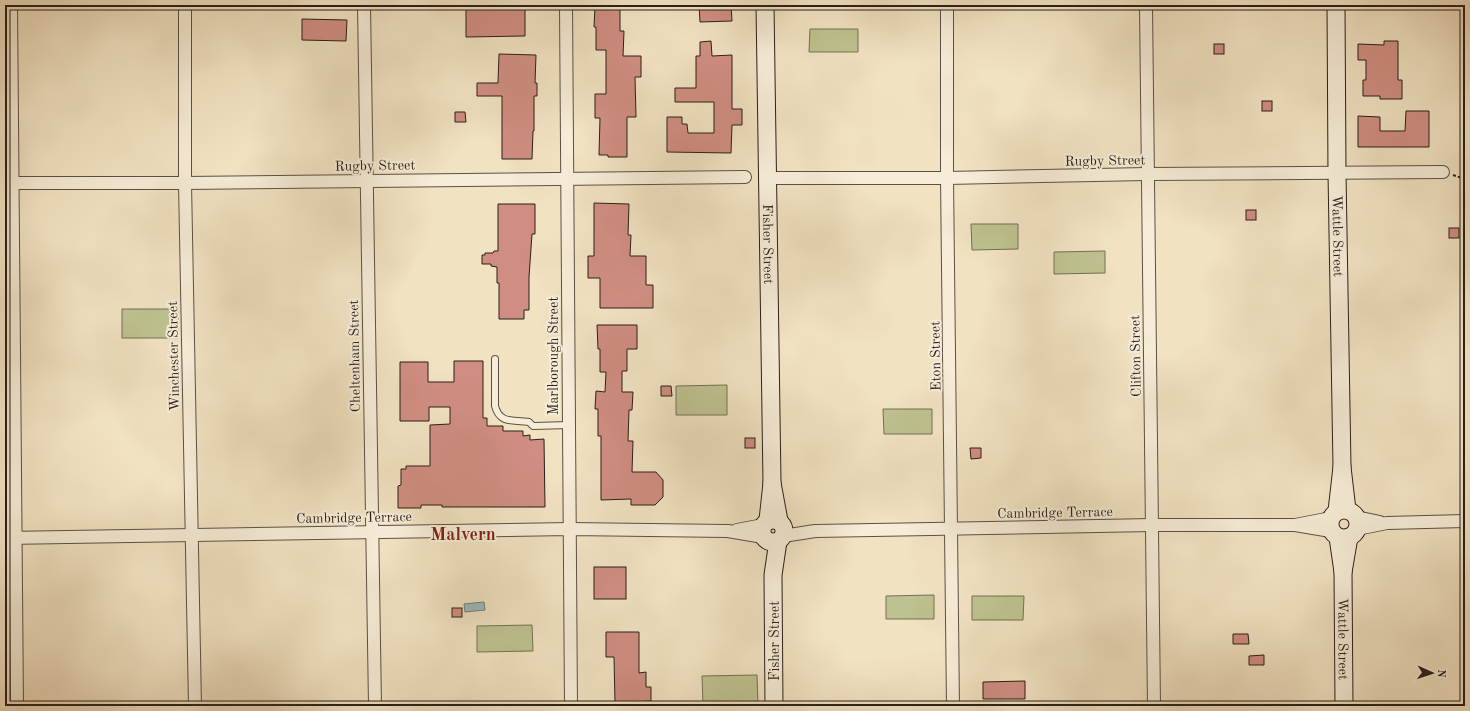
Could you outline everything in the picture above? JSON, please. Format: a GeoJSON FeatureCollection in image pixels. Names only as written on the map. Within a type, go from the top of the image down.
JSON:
{"type":"FeatureCollection","features":[{"type":"Feature","properties":{"kind":"street"},"geometry":{"type":"LineString","coordinates":[[11,5],[9,183],[10,538],[17,706]]}},
{"type":"Feature","properties":{"kind":"street","name":"Winchester Street"},"geometry":{"type":"LineString","coordinates":[[185,5],[185,183],[195,706]]}},
{"type":"Feature","properties":{"kind":"street","name":"Cheltenham Street"},"geometry":{"type":"LineString","coordinates":[[364,5],[375,706]]}},
{"type":"Feature","properties":{"kind":"street","name":"Marlborough Street"},"geometry":{"type":"LineString","coordinates":[[566,5],[571,706]]}},
{"type":"Feature","properties":{"kind":"street","name":"Fisher Street"},"geometry":{"type":"LineString","coordinates":[[765,5],[773,531],[774,706]]}},
{"type":"Feature","properties":{"kind":"street","name":"Eton Street"},"geometry":{"type":"LineString","coordinates":[[947,5],[947,178],[953,706]]}},
{"type":"Feature","properties":{"kind":"street","name":"Clifton Street"},"geometry":{"type":"LineString","coordinates":[[1146,5],[1154,706]]}},
{"type":"Feature","properties":{"kind":"street","name":"Wattle Street"},"geometry":{"type":"LineString","coordinates":[[1336,5],[1344,706]]}},
{"type":"Feature","properties":{"kind":"street","name":"Rugby Street"},"geometry":{"type":"LineString","coordinates":[[767,178],[947,178],[1148,174],[1443,172]]}},
{"type":"Feature","properties":{"kind":"street","name":"Rugby Street"},"geometry":{"type":"LineString","coordinates":[[9,183],[185,183],[567,178],[745,178]]}},
{"type":"Feature","properties":{"kind":"street","name":"Cambridge Terrace"},"geometry":{"type":"LineString","coordinates":[[10,538],[570,529],[815,531],[1152,524],[1295,525],[1465,521]]}},
{"type":"Feature","properties":{"kind":"lane"},"geometry":{"type":"LineString","coordinates":[[495,359],[495,406],[500,417],[505,420],[529,422],[533,426],[569,425]]}},
{"type":"Feature","properties":{"kind":"green space"},"geometry":{"type":"Polygon","coordinates":[[[810,29],[858,29],[858,52],[809,52],[810,29]]]}},
{"type":"Feature","properties":{"kind":"green space"},"geometry":{"type":"Polygon","coordinates":[[[971,224],[1018,224],[1018,249],[972,250],[971,224]]]}},
{"type":"Feature","properties":{"kind":"green space"},"geometry":{"type":"Polygon","coordinates":[[[1105,251],[1105,273],[1054,274],[1054,252],[1105,251]]]}},
{"type":"Feature","properties":{"kind":"green space"},"geometry":{"type":"Polygon","coordinates":[[[122,309],[178,309],[178,338],[122,338],[122,309]]]}},
{"type":"Feature","properties":{"kind":"green space"},"geometry":{"type":"Polygon","coordinates":[[[727,385],[727,415],[676,415],[676,386],[727,385]]]}},
{"type":"Feature","properties":{"kind":"green space"},"geometry":{"type":"Polygon","coordinates":[[[883,409],[932,409],[932,434],[884,434],[883,409]]]}},
{"type":"Feature","properties":{"kind":"green space"},"geometry":{"type":"Polygon","coordinates":[[[934,595],[934,619],[886,619],[886,596],[934,595]]]}},
{"type":"Feature","properties":{"kind":"green space"},"geometry":{"type":"Polygon","coordinates":[[[972,596],[1024,596],[1023,620],[972,620],[972,596]]]}},
{"type":"Feature","properties":{"kind":"green space"},"geometry":{"type":"Polygon","coordinates":[[[532,625],[533,651],[477,652],[477,626],[532,625]]]}},
{"type":"Feature","properties":{"kind":"green space"},"geometry":{"type":"Polygon","coordinates":[[[757,675],[758,703],[703,704],[702,676],[757,675]]]}},
{"type":"Feature","properties":{"kind":"water"},"geometry":{"type":"Polygon","coordinates":[[[484,602],[485,610],[465,612],[464,604],[484,602]]]}},
{"type":"Feature","properties":{"kind":"building"},"geometry":{"type":"Polygon","coordinates":[[[466,5],[525,5],[525,36],[466,37],[466,5]]]}},
{"type":"Feature","properties":{"kind":"building"},"geometry":{"type":"Polygon","coordinates":[[[699,5],[731,5],[732,21],[700,22],[699,5]]]}},
{"type":"Feature","properties":{"kind":"building"},"geometry":{"type":"Polygon","coordinates":[[[595,7],[620,8],[620,31],[624,31],[623,56],[641,56],[641,77],[635,77],[636,117],[627,117],[627,157],[608,157],[608,155],[599,155],[600,118],[595,118],[595,94],[606,94],[606,50],[596,50],[596,27],[594,27],[595,7]]]}},
{"type":"Feature","properties":{"kind":"building"},"geometry":{"type":"Polygon","coordinates":[[[302,19],[347,20],[346,41],[302,40],[302,19]]]}},
{"type":"Feature","properties":{"kind":"building"},"geometry":{"type":"Polygon","coordinates":[[[711,41],[712,56],[732,55],[732,109],[742,109],[742,125],[732,125],[731,153],[667,152],[667,117],[682,117],[682,124],[687,124],[688,133],[714,133],[714,102],[675,102],[675,88],[696,88],[696,56],[700,56],[700,42],[711,41]]]}},
{"type":"Feature","properties":{"kind":"building"},"geometry":{"type":"Polygon","coordinates":[[[1384,41],[1398,41],[1398,80],[1402,80],[1402,99],[1380,99],[1380,96],[1363,96],[1363,80],[1366,80],[1366,60],[1358,60],[1358,44],[1384,45],[1384,41]]]}},
{"type":"Feature","properties":{"kind":"building"},"geometry":{"type":"Polygon","coordinates":[[[1214,44],[1224,44],[1224,54],[1214,54],[1214,44]]]}},
{"type":"Feature","properties":{"kind":"building"},"geometry":{"type":"Polygon","coordinates":[[[499,54],[536,55],[535,83],[537,83],[537,96],[534,96],[532,159],[502,159],[502,96],[477,96],[477,83],[498,83],[499,54]]]}},
{"type":"Feature","properties":{"kind":"building"},"geometry":{"type":"Polygon","coordinates":[[[1262,101],[1272,101],[1272,111],[1262,111],[1262,101]]]}},
{"type":"Feature","properties":{"kind":"building"},"geometry":{"type":"Polygon","coordinates":[[[1406,111],[1429,111],[1429,147],[1358,147],[1358,116],[1380,117],[1380,131],[1405,131],[1406,111]]]}},
{"type":"Feature","properties":{"kind":"building"},"geometry":{"type":"Polygon","coordinates":[[[455,112],[465,112],[466,122],[455,122],[455,112]]]}},
{"type":"Feature","properties":{"kind":"building"},"geometry":{"type":"Polygon","coordinates":[[[594,203],[629,204],[628,235],[631,235],[630,256],[646,256],[646,285],[653,285],[653,308],[600,308],[600,278],[588,278],[588,256],[594,256],[594,203]]]}},
{"type":"Feature","properties":{"kind":"building"},"geometry":{"type":"Polygon","coordinates":[[[498,204],[535,204],[535,234],[532,234],[529,277],[529,310],[524,310],[524,319],[499,319],[499,283],[497,283],[497,267],[491,266],[491,264],[482,264],[482,255],[485,255],[485,253],[493,253],[494,251],[498,251],[498,204]]]}},
{"type":"Feature","properties":{"kind":"building"},"geometry":{"type":"Polygon","coordinates":[[[1246,210],[1256,210],[1256,220],[1246,220],[1246,210]]]}},
{"type":"Feature","properties":{"kind":"building"},"geometry":{"type":"Polygon","coordinates":[[[1449,228],[1459,228],[1459,238],[1449,238],[1449,228]]]}},
{"type":"Feature","properties":{"kind":"building"},"geometry":{"type":"Polygon","coordinates":[[[597,325],[637,325],[637,349],[627,349],[627,371],[622,371],[622,392],[633,392],[632,410],[629,410],[628,441],[633,441],[632,472],[656,472],[663,480],[663,497],[655,505],[631,505],[631,499],[601,500],[601,436],[598,436],[598,409],[595,409],[596,391],[605,392],[606,372],[600,372],[600,349],[598,349],[597,325]]]}},
{"type":"Feature","properties":{"kind":"building"},"geometry":{"type":"Polygon","coordinates":[[[454,361],[483,361],[483,418],[487,418],[487,426],[503,426],[503,431],[523,431],[523,436],[530,435],[530,440],[544,439],[545,507],[442,507],[442,505],[421,505],[421,508],[398,508],[398,486],[401,485],[401,469],[406,469],[406,466],[430,466],[430,425],[450,424],[450,407],[429,407],[429,421],[400,421],[400,362],[428,362],[428,382],[454,382],[454,361]]]}},
{"type":"Feature","properties":{"kind":"building"},"geometry":{"type":"Polygon","coordinates":[[[661,386],[671,386],[672,396],[661,396],[661,386]]]}},
{"type":"Feature","properties":{"kind":"building"},"geometry":{"type":"Polygon","coordinates":[[[745,438],[755,438],[755,448],[745,448],[745,438]]]}},
{"type":"Feature","properties":{"kind":"building"},"geometry":{"type":"Polygon","coordinates":[[[970,448],[981,448],[981,458],[971,459],[970,448]]]}},
{"type":"Feature","properties":{"kind":"building"},"geometry":{"type":"Polygon","coordinates":[[[594,567],[626,567],[626,599],[594,599],[594,567]]]}},
{"type":"Feature","properties":{"kind":"building"},"geometry":{"type":"Polygon","coordinates":[[[452,608],[462,608],[462,617],[452,617],[452,608]]]}},
{"type":"Feature","properties":{"kind":"building"},"geometry":{"type":"Polygon","coordinates":[[[606,632],[639,632],[639,673],[646,672],[646,687],[651,687],[651,701],[615,703],[614,657],[606,657],[606,632]]]}},
{"type":"Feature","properties":{"kind":"building"},"geometry":{"type":"Polygon","coordinates":[[[1233,634],[1248,634],[1249,644],[1233,644],[1233,634]]]}},
{"type":"Feature","properties":{"kind":"building"},"geometry":{"type":"Polygon","coordinates":[[[1264,655],[1264,665],[1249,665],[1249,656],[1264,655]]]}},
{"type":"Feature","properties":{"kind":"building"},"geometry":{"type":"Polygon","coordinates":[[[1025,681],[1025,699],[983,699],[983,682],[1025,681]]]}},
{"type":"Feature","properties":{"kind":"district","name":"Malvern"},"geometry":{"type":"Point","coordinates":[463,534]}}]}
